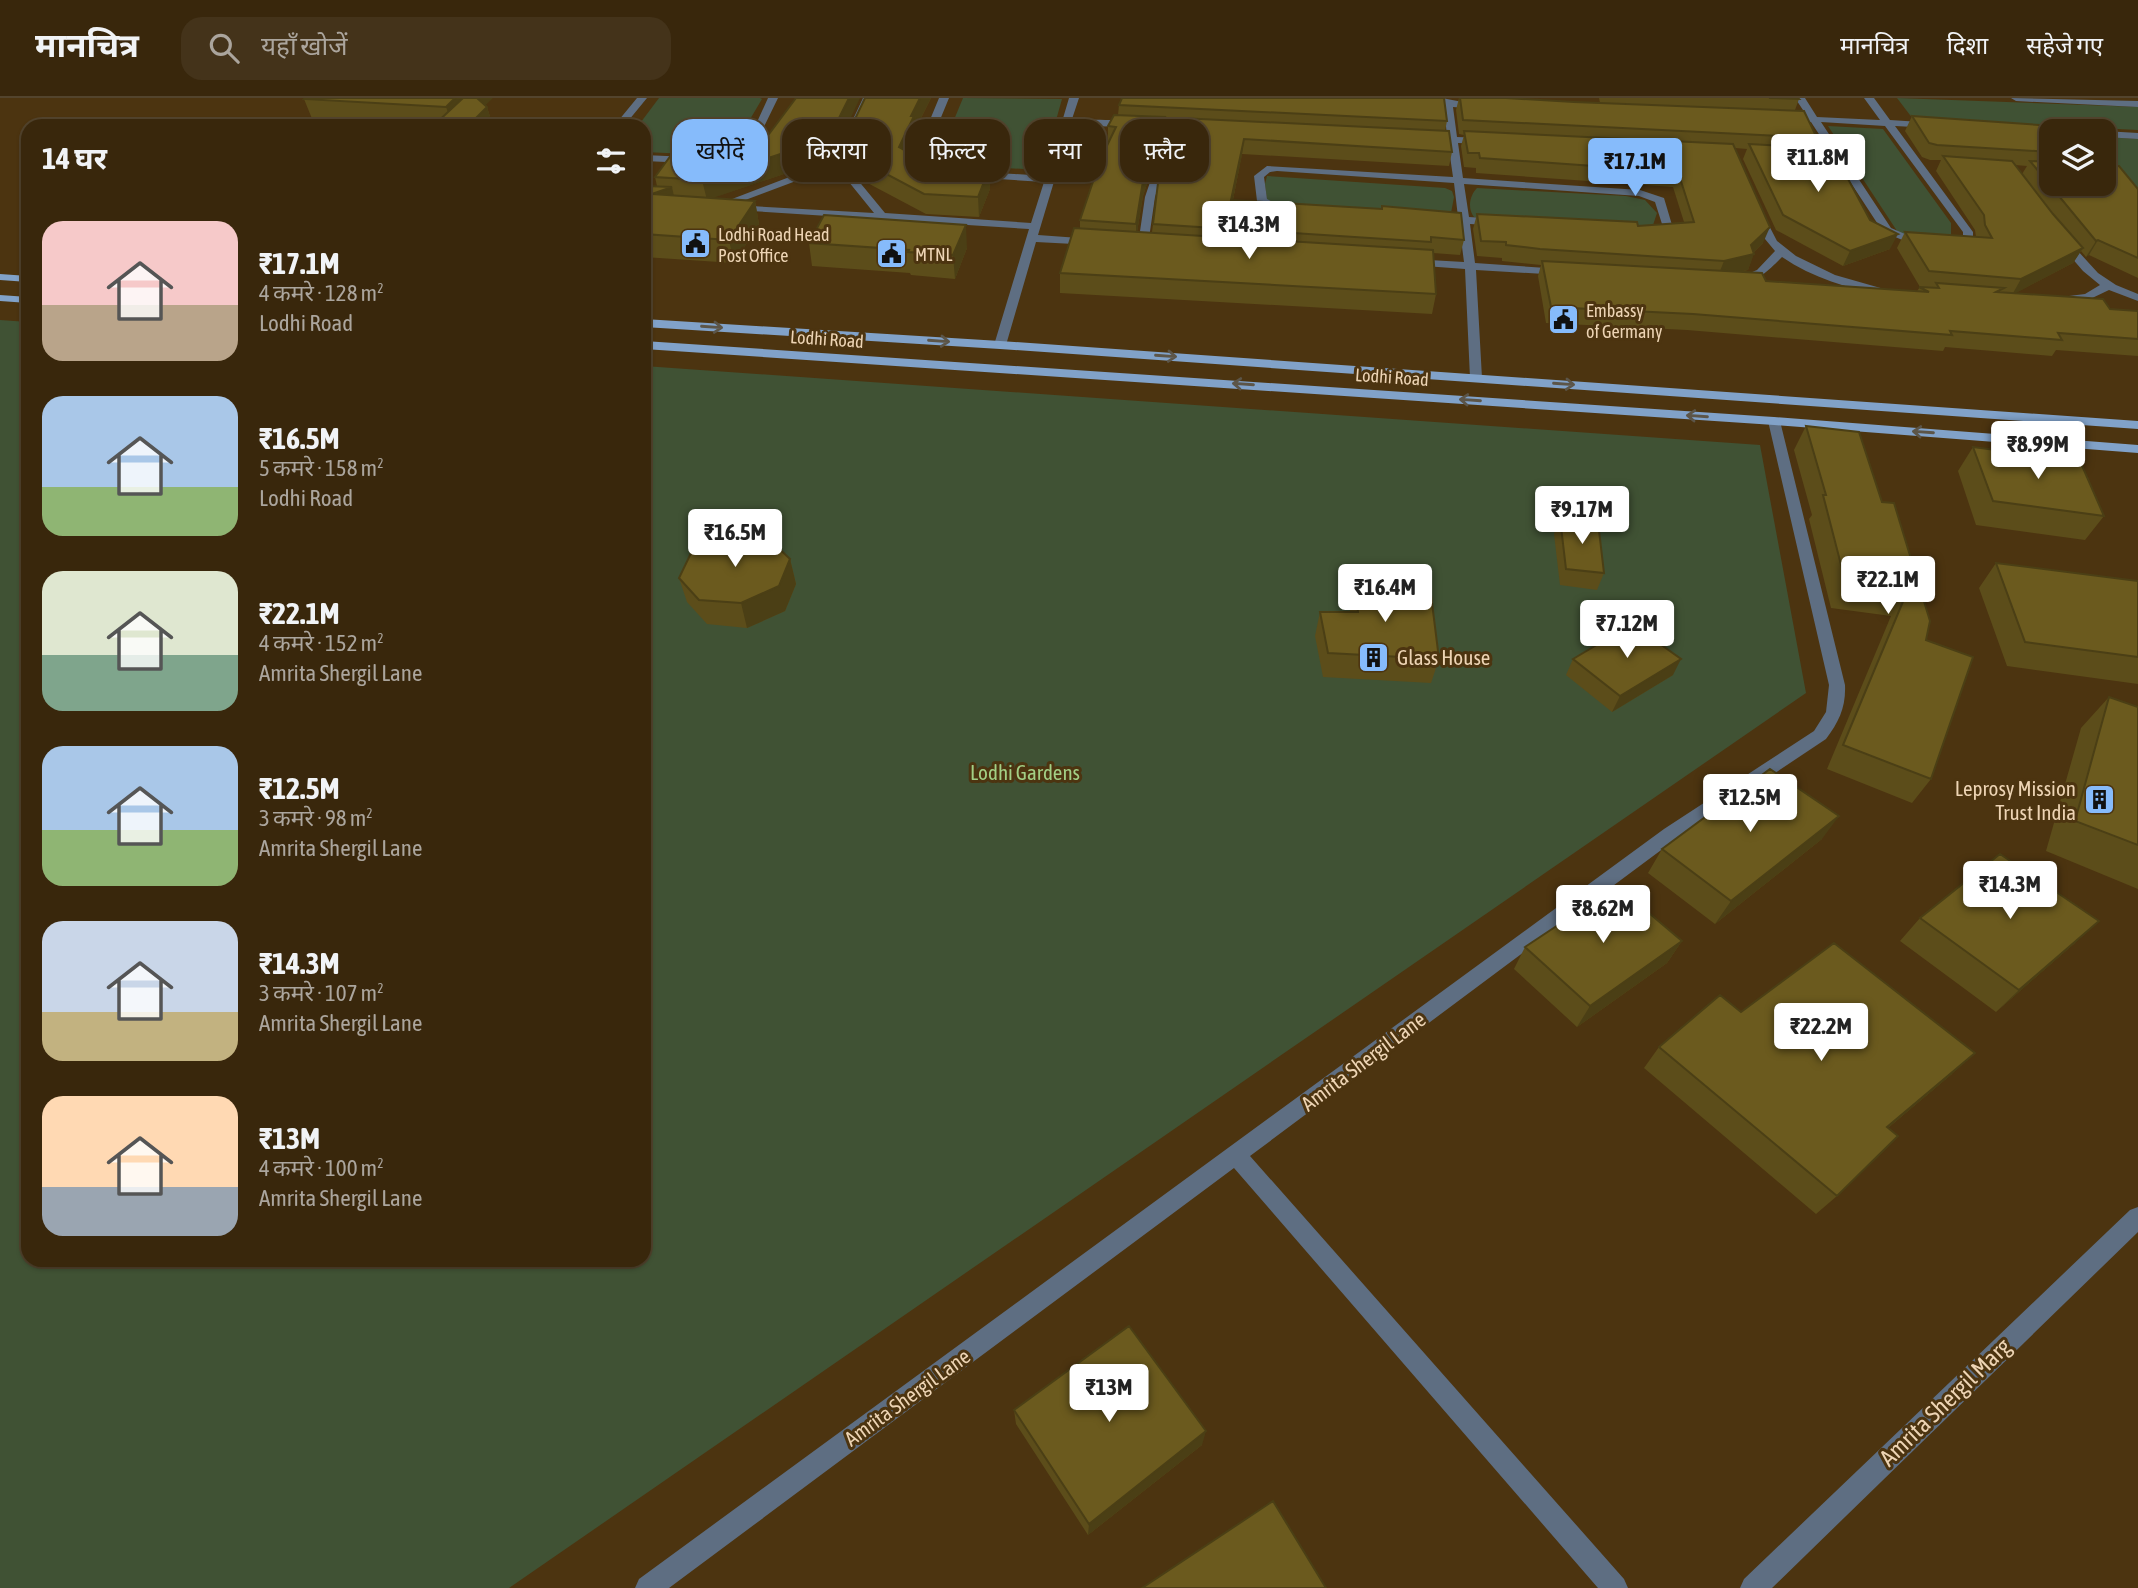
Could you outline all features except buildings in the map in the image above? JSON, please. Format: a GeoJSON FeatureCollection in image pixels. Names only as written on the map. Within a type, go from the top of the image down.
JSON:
{"type":"FeatureCollection","features":[{"type":"Feature","properties":{"kind":"main road"},"geometry":{"type":"LineString","coordinates":[[0,277],[21,278]]}},
{"type":"Feature","properties":{"kind":"main road"},"geometry":{"type":"LineString","coordinates":[[0,298],[21,300]]}},
{"type":"Feature","properties":{"kind":"main road","name":"Lodhi Road"},"geometry":{"type":"LineString","coordinates":[[651,323],[1000,345],[2138,425]]}},
{"type":"Feature","properties":{"kind":"main road","name":"Lodhi Road"},"geometry":{"type":"LineString","coordinates":[[651,345],[1774,421],[2138,449]]}},
{"type":"Feature","properties":{"kind":"street"},"geometry":{"type":"LineString","coordinates":[[625,119],[642,98]]}},
{"type":"Feature","properties":{"kind":"street"},"geometry":{"type":"LineString","coordinates":[[762,119],[772,98]]}},
{"type":"Feature","properties":{"kind":"street"},"geometry":{"type":"LineString","coordinates":[[858,119],[868,98]]}},
{"type":"Feature","properties":{"kind":"street"},"geometry":{"type":"LineString","coordinates":[[935,119],[944,98]]}},
{"type":"Feature","properties":{"kind":"street"},"geometry":{"type":"LineString","coordinates":[[1070,119],[1074,98]]}},
{"type":"Feature","properties":{"kind":"street"},"geometry":{"type":"LineString","coordinates":[[1800,98],[1887,230],[1917,243],[1959,245],[1969,240],[1968,232],[1869,98]]}},
{"type":"Feature","properties":{"kind":"street"},"geometry":{"type":"LineString","coordinates":[[2016,98],[2138,104]]}},
{"type":"Feature","properties":{"kind":"street"},"geometry":{"type":"LineString","coordinates":[[1410,103],[1447,101],[1488,106]]}},
{"type":"Feature","properties":{"kind":"street"},"geometry":{"type":"LineString","coordinates":[[1447,101],[1470,266],[1476,378]]}},
{"type":"Feature","properties":{"kind":"street"},"geometry":{"type":"LineString","coordinates":[[1772,118],[1941,125]]}},
{"type":"Feature","properties":{"kind":"street"},"geometry":{"type":"LineString","coordinates":[[1209,128],[1216,128]]}},
{"type":"Feature","properties":{"kind":"street"},"geometry":{"type":"LineString","coordinates":[[2116,135],[2138,136]]}},
{"type":"Feature","properties":{"kind":"street"},"geometry":{"type":"LineString","coordinates":[[1423,138],[1491,141]]}},
{"type":"Feature","properties":{"kind":"street"},"geometry":{"type":"LineString","coordinates":[[651,158],[672,159]]}},
{"type":"Feature","properties":{"kind":"street"},"geometry":{"type":"LineString","coordinates":[[1828,158],[1842,159]]}},
{"type":"Feature","properties":{"kind":"street"},"geometry":{"type":"LineString","coordinates":[[1917,165],[1930,165]]}},
{"type":"Feature","properties":{"kind":"street"},"geometry":{"type":"LineString","coordinates":[[1277,168],[1640,193],[1652,196],[1663,204],[1667,225],[1662,230],[1653,232],[1463,221],[1279,209],[1262,201],[1259,176],[1267,169],[1277,168]]}},
{"type":"Feature","properties":{"kind":"street"},"geometry":{"type":"LineString","coordinates":[[783,182],[718,206],[882,216],[1106,242]]}},
{"type":"Feature","properties":{"kind":"street"},"geometry":{"type":"LineString","coordinates":[[854,182],[882,216]]}},
{"type":"Feature","properties":{"kind":"street"},"geometry":{"type":"LineString","coordinates":[[1000,345],[1050,182]]}},
{"type":"Feature","properties":{"kind":"street"},"geometry":{"type":"LineString","coordinates":[[1155,182],[1137,244],[1157,246]]}},
{"type":"Feature","properties":{"kind":"street"},"geometry":{"type":"LineString","coordinates":[[1751,197],[1765,231],[1781,251],[1840,280],[1870,289]]}},
{"type":"Feature","properties":{"kind":"street"},"geometry":{"type":"LineString","coordinates":[[2057,235],[2106,287],[2138,298]]}},
{"type":"Feature","properties":{"kind":"street"},"geometry":{"type":"LineString","coordinates":[[1764,283],[1732,282],[1761,272],[1781,251]]}},
{"type":"Feature","properties":{"kind":"street"},"geometry":{"type":"LineString","coordinates":[[1402,261],[1580,273]]}},
{"type":"Feature","properties":{"kind":"street"},"geometry":{"type":"LineString","coordinates":[[1817,286],[1900,292]]}},
{"type":"Feature","properties":{"kind":"street"},"geometry":{"type":"LineString","coordinates":[[2038,301],[2088,296],[2106,287]]}},
{"type":"Feature","properties":{"kind":"street","name":"Amrita Shergil Lane"},"geometry":{"type":"LineString","coordinates":[[648,1588],[1670,834],[1820,736],[1832,721],[1838,703],[1837,685],[1774,421]]}},
{"type":"Feature","properties":{"kind":"street"},"geometry":{"type":"LineString","coordinates":[[1236,1155],[1615,1588]]}},
{"type":"Feature","properties":{"kind":"street","name":"Amrita Shergil Marg"},"geometry":{"type":"LineString","coordinates":[[1753,1588],[2136,1221]]}},
{"type":"Feature","properties":{"kind":"green space"},"geometry":{"type":"Polygon","coordinates":[[[659,98],[762,99],[750,119],[672,119],[672,153],[651,152],[651,119],[643,119],[659,98]]]}},
{"type":"Feature","properties":{"kind":"green space"},"geometry":{"type":"Polygon","coordinates":[[[963,98],[1062,99],[1056,119],[1024,119],[1024,169],[1010,168],[1010,119],[954,119],[963,98]]]}},
{"type":"Feature","properties":{"kind":"green space"},"geometry":{"type":"Polygon","coordinates":[[[1897,98],[2138,107],[2138,130],[2116,129],[2116,119],[2039,119],[2039,125],[1913,119],[1897,98]]]}},
{"type":"Feature","properties":{"kind":"green space"},"geometry":{"type":"Polygon","coordinates":[[[1828,126],[1883,129],[1951,223],[1951,236],[1899,234],[1828,126]]]}},
{"type":"Feature","properties":{"kind":"green space"},"geometry":{"type":"Polygon","coordinates":[[[2116,138],[2138,139],[2138,191],[2116,164],[2116,138]]]}},
{"type":"Feature","properties":{"kind":"green space"},"geometry":{"type":"Polygon","coordinates":[[[1267,176],[1445,188],[1452,191],[1454,197],[1451,213],[1291,205],[1267,200],[1267,176]]]}},
{"type":"Feature","properties":{"kind":"green space"},"geometry":{"type":"Polygon","coordinates":[[[1477,188],[1626,196],[1645,200],[1657,213],[1652,228],[1474,217],[1470,202],[1477,188]]]}},
{"type":"Feature","properties":{"kind":"green space","name":"Lodhi Gardens"},"geometry":{"type":"Polygon","coordinates":[[[0,320],[21,322],[21,1267],[651,1267],[651,366],[1760,445],[1806,693],[509,1588],[0,1588],[0,320]]]}},
{"type":"Feature","properties":{"kind":"place","name":"Lodhi Road Head Post Office"},"geometry":{"type":"Point","coordinates":[695,244]}},
{"type":"Feature","properties":{"kind":"place","name":"MTNL"},"geometry":{"type":"Point","coordinates":[892,254]}},
{"type":"Feature","properties":{"kind":"place","name":"Embassy of Germany"},"geometry":{"type":"Point","coordinates":[1563,320]}},
{"type":"Feature","properties":{"kind":"place","name":"Glass House"},"geometry":{"type":"Point","coordinates":[1374,657]}},
{"type":"Feature","properties":{"kind":"place","name":"Leprosy Mission Trust India"},"geometry":{"type":"Point","coordinates":[2099,800]}}]}
